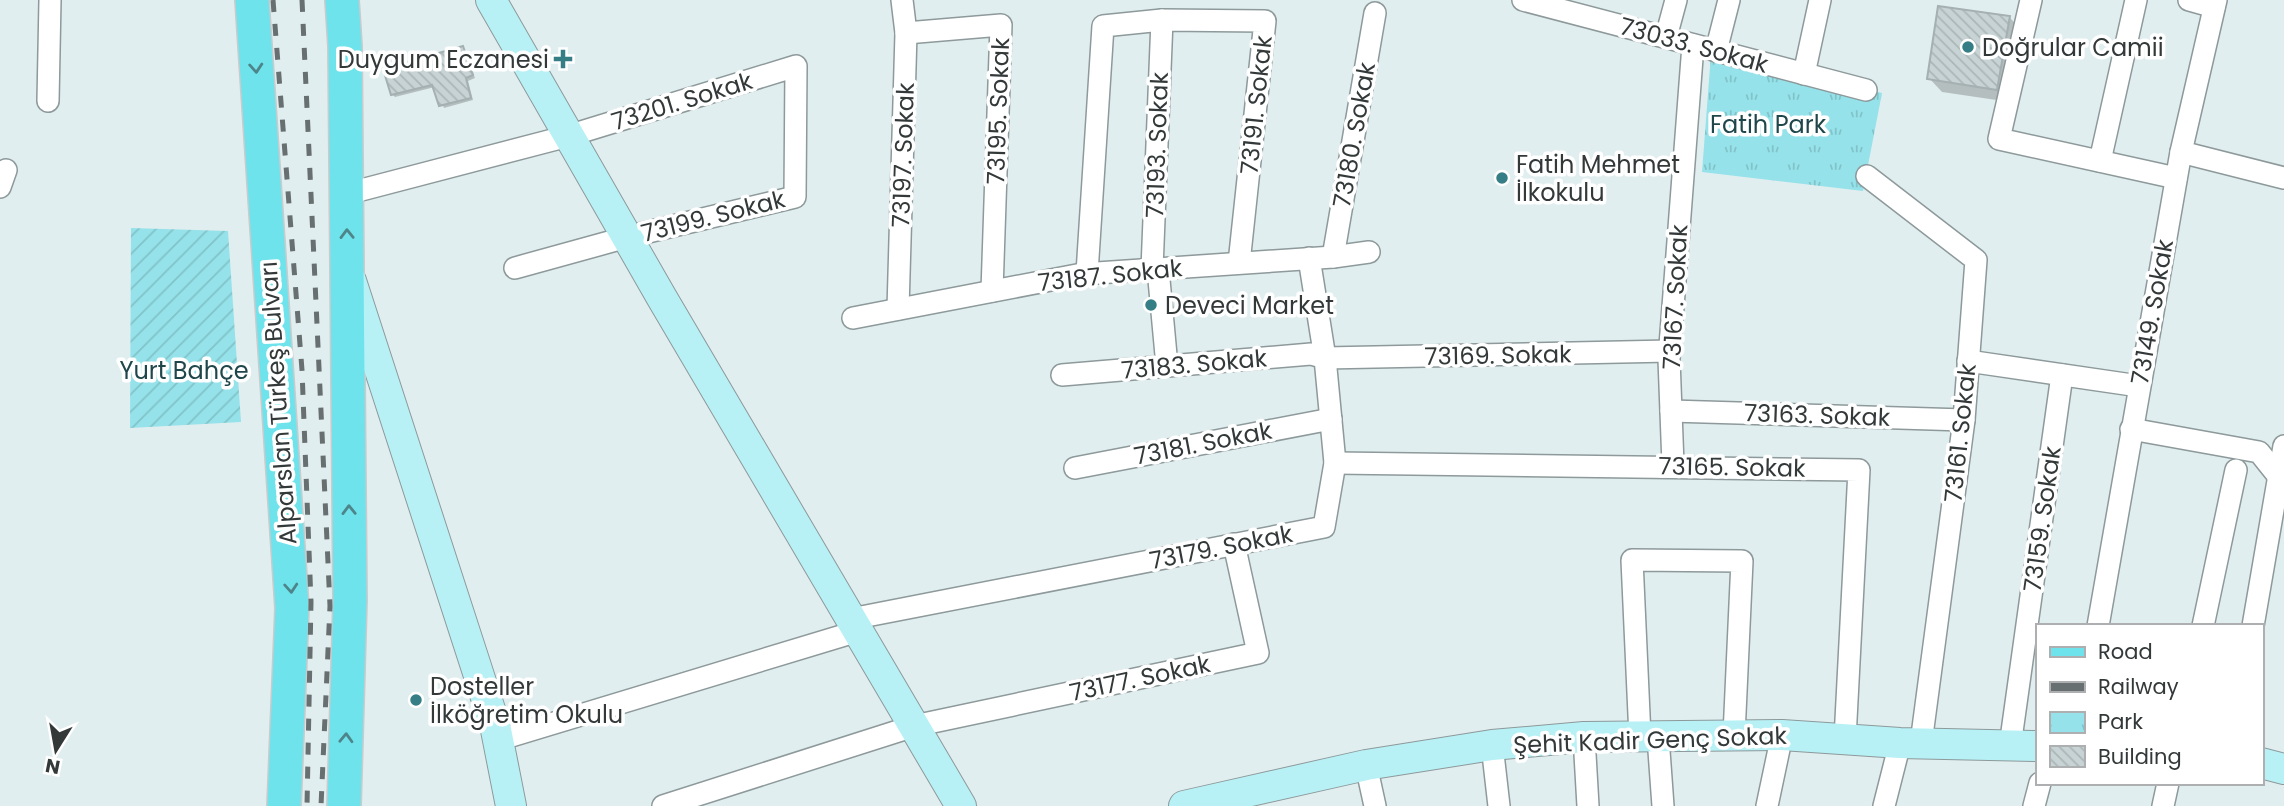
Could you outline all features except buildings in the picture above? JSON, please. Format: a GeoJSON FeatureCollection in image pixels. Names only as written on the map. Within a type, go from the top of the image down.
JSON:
{"type":"FeatureCollection","features":[{"type":"Feature","properties":{"kind":"main road","name":"Alparslan Türkeş Bulvarı"},"geometry":{"type":"LineString","coordinates":[[252,0],[292,608],[284,806]]}},
{"type":"Feature","properties":{"kind":"main road"},"geometry":{"type":"LineString","coordinates":[[491,0],[961,806]]}},
{"type":"Feature","properties":{"kind":"main road"},"geometry":{"type":"LineString","coordinates":[[344,3],[350,600],[344,806]]}},
{"type":"Feature","properties":{"kind":"main road"},"geometry":{"type":"LineString","coordinates":[[347,270],[495,725],[511,806]]}},
{"type":"Feature","properties":{"kind":"main road","name":"Şehit Kadir Genç Sokak"},"geometry":{"type":"LineString","coordinates":[[1184,806],[1279,796],[1366,765],[1492,745],[1584,737],[1782,735],[1910,743],[2023,746]]}},
{"type":"Feature","properties":{"kind":"main road"},"geometry":{"type":"LineString","coordinates":[[2263,764],[2284,769]]}},
{"type":"Feature","properties":{"kind":"street"},"geometry":{"type":"LineString","coordinates":[[48,101],[50,0]]}},
{"type":"Feature","properties":{"kind":"street","name":"73197. Sokak"},"geometry":{"type":"LineString","coordinates":[[898,309],[906,33],[902,0]]}},
{"type":"Feature","properties":{"kind":"street","name":"73033. Sokak"},"geometry":{"type":"LineString","coordinates":[[1522,0],[1584,8],[1693,45],[1866,90]]}},
{"type":"Feature","properties":{"kind":"street"},"geometry":{"type":"LineString","coordinates":[[1666,37],[1676,0]]}},
{"type":"Feature","properties":{"kind":"street"},"geometry":{"type":"LineString","coordinates":[[1716,51],[1729,0]]}},
{"type":"Feature","properties":{"kind":"street"},"geometry":{"type":"LineString","coordinates":[[1804,74],[1820,0]]}},
{"type":"Feature","properties":{"kind":"street"},"geometry":{"type":"LineString","coordinates":[[2031,0],[1999,139],[2176,178]]}},
{"type":"Feature","properties":{"kind":"street"},"geometry":{"type":"LineString","coordinates":[[2100,161],[2136,0]]}},
{"type":"Feature","properties":{"kind":"street"},"geometry":{"type":"LineString","coordinates":[[2189,0],[2215,3]]}},
{"type":"Feature","properties":{"kind":"street","name":"73149. Sokak"},"geometry":{"type":"LineString","coordinates":[[2098,624],[2176,178],[2215,3]]}},
{"type":"Feature","properties":{"kind":"street","name":"73180. Sokak"},"geometry":{"type":"LineString","coordinates":[[1333,257],[1375,13]]}},
{"type":"Feature","properties":{"kind":"street","name":"73191. Sokak"},"geometry":{"type":"LineString","coordinates":[[1087,273],[1102,26],[1162,20],[1265,22],[1239,263]]}},
{"type":"Feature","properties":{"kind":"street","name":"73193. Sokak"},"geometry":{"type":"LineString","coordinates":[[1162,20],[1155,269],[1167,366]]}},
{"type":"Feature","properties":{"kind":"street","name":"73195. Sokak"},"geometry":{"type":"LineString","coordinates":[[906,33],[1001,25],[992,291]]}},
{"type":"Feature","properties":{"kind":"street","name":"73167. Sokak"},"geometry":{"type":"LineString","coordinates":[[1673,466],[1670,351],[1693,45]]}},
{"type":"Feature","properties":{"kind":"street","name":"73201. Sokak"},"geometry":{"type":"LineString","coordinates":[[346,194],[568,136],[796,66]]}},
{"type":"Feature","properties":{"kind":"street","name":"73199. Sokak"},"geometry":{"type":"LineString","coordinates":[[627,237],[795,197],[796,66]]}},
{"type":"Feature","properties":{"kind":"street"},"geometry":{"type":"LineString","coordinates":[[2181,152],[2284,178]]}},
{"type":"Feature","properties":{"kind":"street","name":"73161. Sokak"},"geometry":{"type":"LineString","coordinates":[[1867,176],[1976,260],[1964,420],[1910,743],[1884,806]]}},
{"type":"Feature","properties":{"kind":"street"},"geometry":{"type":"LineString","coordinates":[[514,268],[627,237]]}},
{"type":"Feature","properties":{"kind":"street","name":"73187. Sokak"},"geometry":{"type":"LineString","coordinates":[[853,318],[1087,273],[1333,257],[1369,252]]}},
{"type":"Feature","properties":{"kind":"street","name":"73179. Sokak"},"geometry":{"type":"LineString","coordinates":[[498,740],[855,625],[1325,527],[1335,463],[1325,358],[1309,258]]}},
{"type":"Feature","properties":{"kind":"street","name":"73169. Sokak"},"geometry":{"type":"LineString","coordinates":[[1325,358],[1670,351]]}},
{"type":"Feature","properties":{"kind":"street","name":"73183. Sokak"},"geometry":{"type":"LineString","coordinates":[[1062,374],[1311,354],[1325,358]]}},
{"type":"Feature","properties":{"kind":"street"},"geometry":{"type":"LineString","coordinates":[[1968,361],[2138,386]]}},
{"type":"Feature","properties":{"kind":"street","name":"73159. Sokak"},"geometry":{"type":"LineString","coordinates":[[2023,746],[2062,375]]}},
{"type":"Feature","properties":{"kind":"street","name":"73163. Sokak"},"geometry":{"type":"LineString","coordinates":[[1671,411],[1964,420]]}},
{"type":"Feature","properties":{"kind":"street","name":"73181. Sokak"},"geometry":{"type":"LineString","coordinates":[[1075,468],[1331,419]]}},
{"type":"Feature","properties":{"kind":"street"},"geometry":{"type":"LineString","coordinates":[[2131,429],[2259,452],[2282,481]]}},
{"type":"Feature","properties":{"kind":"street"},"geometry":{"type":"LineString","coordinates":[[2253,624],[2282,481],[2284,446]]}},
{"type":"Feature","properties":{"kind":"street","name":"73165. Sokak"},"geometry":{"type":"LineString","coordinates":[[1335,463],[1859,470],[1845,739]]}},
{"type":"Feature","properties":{"kind":"street"},"geometry":{"type":"LineString","coordinates":[[2203,624],[2236,470]]}},
{"type":"Feature","properties":{"kind":"street","name":"73177. Sokak"},"geometry":{"type":"LineString","coordinates":[[914,726],[1258,653],[1234,544]]}},
{"type":"Feature","properties":{"kind":"street"},"geometry":{"type":"LineString","coordinates":[[1663,806],[1649,737],[1632,561],[1742,561],[1734,735]]}},
{"type":"Feature","properties":{"kind":"street"},"geometry":{"type":"LineString","coordinates":[[663,806],[914,726]]}},
{"type":"Feature","properties":{"kind":"street"},"geometry":{"type":"LineString","coordinates":[[1767,806],[1782,735]]}},
{"type":"Feature","properties":{"kind":"street"},"geometry":{"type":"LineString","coordinates":[[1584,737],[1588,806]]}},
{"type":"Feature","properties":{"kind":"street"},"geometry":{"type":"LineString","coordinates":[[1492,745],[1499,806]]}},
{"type":"Feature","properties":{"kind":"street"},"geometry":{"type":"LineString","coordinates":[[1366,765],[1375,806]]}},
{"type":"Feature","properties":{"kind":"street"},"geometry":{"type":"LineString","coordinates":[[2034,806],[2039,785]]}},
{"type":"Feature","properties":{"kind":"street"},"geometry":{"type":"LineString","coordinates":[[2163,806],[2168,785]]}},
{"type":"Feature","properties":{"kind":"green space","name":"Fatih Park"},"geometry":{"type":"Polygon","coordinates":[[[1711,54],[1882,93],[1863,191],[1702,172],[1711,54]]]}},
{"type":"Feature","properties":{"kind":"green space","name":"Yurt Bahçe"},"geometry":{"type":"Polygon","coordinates":[[[131,228],[228,231],[241,422],[130,428],[131,228]]]}},
{"type":"Feature","properties":{"kind":"railway"},"geometry":{"type":"LineString","coordinates":[[273,0],[302,370],[311,602],[307,806]]}},
{"type":"Feature","properties":{"kind":"railway"},"geometry":{"type":"LineString","coordinates":[[302,0],[330,606],[321,806]]}},
{"type":"Feature","properties":{"kind":"place","name":"Doğrular Camii"},"geometry":{"type":"Point","coordinates":[1968,47]}},
{"type":"Feature","properties":{"kind":"place","name":"Duygum Eczanesi"},"geometry":{"type":"Point","coordinates":[563,59]}},
{"type":"Feature","properties":{"kind":"place","name":"Fatih Mehmet İlkokulu"},"geometry":{"type":"Point","coordinates":[1502,178]}},
{"type":"Feature","properties":{"kind":"place","name":"Deveci Market"},"geometry":{"type":"Point","coordinates":[1151,305]}},
{"type":"Feature","properties":{"kind":"place","name":"Dosteller İlköğretim Okulu"},"geometry":{"type":"Point","coordinates":[416,700]}}]}
